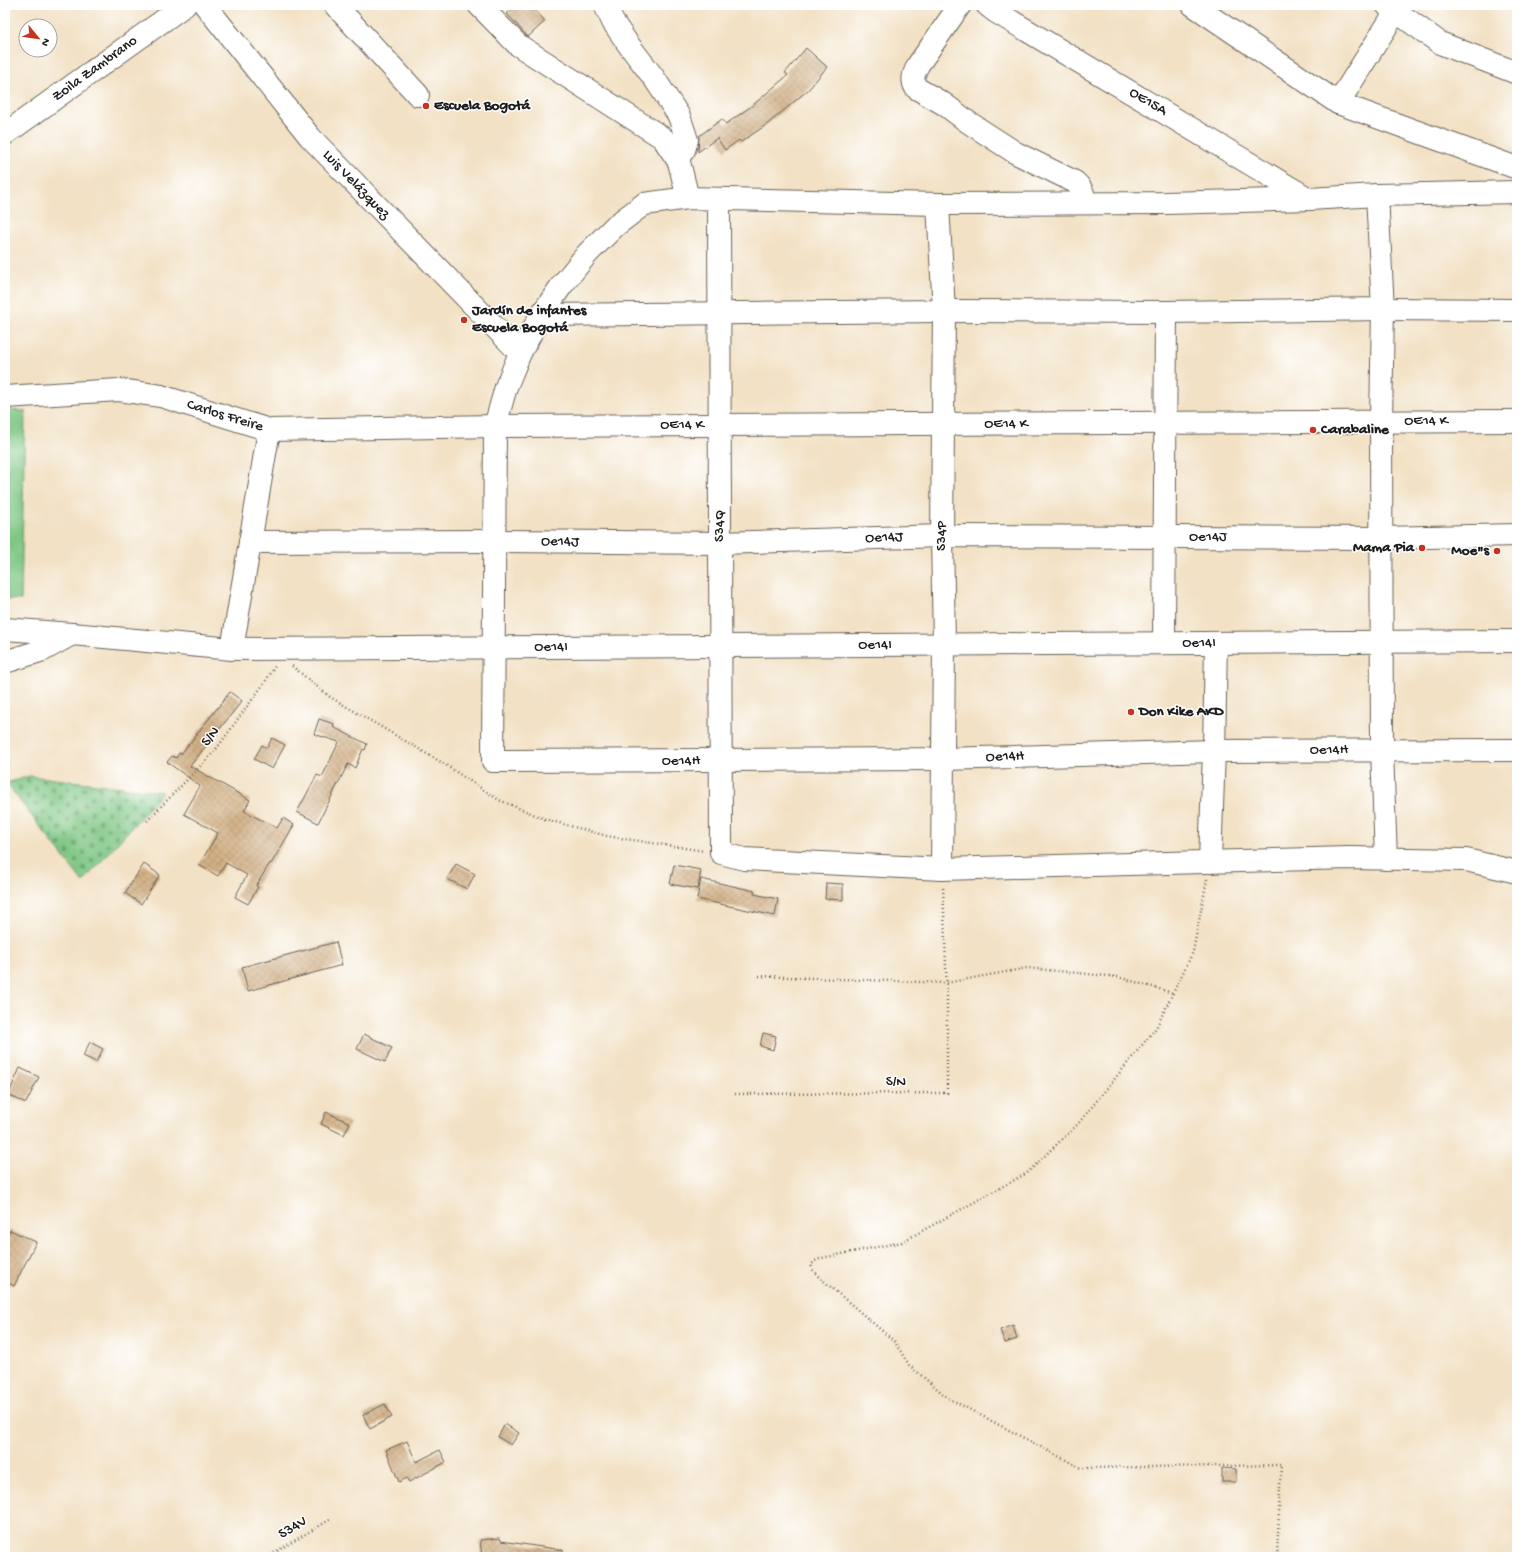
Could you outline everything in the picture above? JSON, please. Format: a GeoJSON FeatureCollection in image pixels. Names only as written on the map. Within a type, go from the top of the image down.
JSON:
{"type":"FeatureCollection","features":[{"type":"Feature","properties":{"kind":"street","name":"Zoila Zambrano"},"geometry":{"type":"LineString","coordinates":[[5,134],[185,5]]}},
{"type":"Feature","properties":{"kind":"street","name":"Luis Velázquez"},"geometry":{"type":"LineString","coordinates":[[205,5],[310,137],[520,353]]}},
{"type":"Feature","properties":{"kind":"street"},"geometry":{"type":"LineString","coordinates":[[335,5],[418,95]]}},
{"type":"Feature","properties":{"kind":"street"},"geometry":{"type":"LineString","coordinates":[[479,5],[518,45],[663,138],[679,162],[688,198]]}},
{"type":"Feature","properties":{"kind":"street"},"geometry":{"type":"LineString","coordinates":[[606,5],[613,22],[654,78],[679,116],[687,140],[684,150],[676,158]]}},
{"type":"Feature","properties":{"kind":"street"},"geometry":{"type":"LineString","coordinates":[[960,5],[918,65],[913,75],[916,88],[944,104],[968,122],[1016,153],[1075,182],[1081,187],[1085,203]]}},
{"type":"Feature","properties":{"kind":"street","name":"OE15A"},"geometry":{"type":"LineString","coordinates":[[987,5],[996,12],[1309,199]]}},
{"type":"Feature","properties":{"kind":"street"},"geometry":{"type":"LineString","coordinates":[[1193,5],[1338,103],[1517,168]]}},
{"type":"Feature","properties":{"kind":"street"},"geometry":{"type":"LineString","coordinates":[[1338,103],[1394,7],[1440,43],[1517,73]]}},
{"type":"Feature","properties":{"kind":"street"},"geometry":{"type":"LineString","coordinates":[[494,647],[495,426],[506,387],[520,353],[542,315],[562,285],[587,254],[615,226],[644,204],[688,198],[938,204],[1165,203],[1309,199],[1377,194],[1517,192]]}},
{"type":"Feature","properties":{"kind":"street"},"geometry":{"type":"LineString","coordinates":[[1377,194],[1383,309],[1381,422],[1383,642],[1382,750],[1386,859]]}},
{"type":"Feature","properties":{"kind":"street","name":"S34Q"},"geometry":{"type":"LineString","coordinates":[[719,199],[721,853]]}},
{"type":"Feature","properties":{"kind":"street","name":"S34P"},"geometry":{"type":"LineString","coordinates":[[938,204],[944,311],[942,536],[944,759],[942,869]]}},
{"type":"Feature","properties":{"kind":"street"},"geometry":{"type":"LineString","coordinates":[[542,315],[944,311],[1166,312],[1383,309],[1517,310]]}},
{"type":"Feature","properties":{"kind":"street"},"geometry":{"type":"LineString","coordinates":[[1164,643],[1166,312]]}},
{"type":"Feature","properties":{"kind":"street","name":"Carlos Freire"},"geometry":{"type":"LineString","coordinates":[[5,397],[119,390],[161,396],[269,430],[495,426]]}},
{"type":"Feature","properties":{"kind":"street","name":"OE14 K"},"geometry":{"type":"LineString","coordinates":[[495,426],[1517,421]]}},
{"type":"Feature","properties":{"kind":"street"},"geometry":{"type":"LineString","coordinates":[[232,649],[269,430]]}},
{"type":"Feature","properties":{"kind":"street","name":"Oe14J"},"geometry":{"type":"LineString","coordinates":[[250,542],[494,541],[720,543],[942,536],[1382,538],[1517,535]]}},
{"type":"Feature","properties":{"kind":"street","name":"Oe14I"},"geometry":{"type":"LineString","coordinates":[[5,629],[276,653],[494,647],[1517,641]]}},
{"type":"Feature","properties":{"kind":"street"},"geometry":{"type":"LineString","coordinates":[[5,662],[43,650],[72,634]]}},
{"type":"Feature","properties":{"kind":"street"},"geometry":{"type":"LineString","coordinates":[[1210,862],[1216,643]]}},
{"type":"Feature","properties":{"kind":"street","name":"Oe14H"},"geometry":{"type":"LineString","coordinates":[[494,647],[493,761],[944,759],[1214,751],[1517,750]]}},
{"type":"Feature","properties":{"kind":"street"},"geometry":{"type":"LineString","coordinates":[[721,853],[744,858],[942,869],[1349,858],[1517,861]]}},
{"type":"Feature","properties":{"kind":"street"},"geometry":{"type":"LineString","coordinates":[[1466,860],[1517,872]]}},
{"type":"Feature","properties":{"kind":"path","name":"S/N"},"geometry":{"type":"LineString","coordinates":[[147,821],[214,752],[265,682],[276,653]]}},
{"type":"Feature","properties":{"kind":"path"},"geometry":{"type":"LineString","coordinates":[[276,653],[330,697],[441,762],[499,800],[545,819],[607,836],[721,853]]}},
{"type":"Feature","properties":{"kind":"path"},"geometry":{"type":"LineString","coordinates":[[1210,862],[1193,952],[1156,1028],[1078,1124],[1027,1173],[902,1242],[822,1258],[815,1261],[812,1265],[813,1270],[818,1276],[894,1341],[909,1365],[948,1398],[1081,1468],[1281,1465],[1277,1557]]}},
{"type":"Feature","properties":{"kind":"path","name":"S/N"},"geometry":{"type":"LineString","coordinates":[[735,1094],[947,1093],[946,983],[942,869]]}},
{"type":"Feature","properties":{"kind":"path"},"geometry":{"type":"LineString","coordinates":[[759,976],[946,983],[1027,968],[1118,977],[1173,993]]}},
{"type":"Feature","properties":{"kind":"path","name":"S34V"},"geometry":{"type":"LineString","coordinates":[[267,1557],[331,1519]]}},
{"type":"Feature","properties":{"kind":"green space"},"geometry":{"type":"Polygon","coordinates":[[[5,410],[25,411],[21,600],[5,599],[5,410]]]}},
{"type":"Feature","properties":{"kind":"green space"},"geometry":{"type":"Polygon","coordinates":[[[30,776],[163,792],[83,882],[6,783],[30,776]]]}},
{"type":"Feature","properties":{"kind":"building"},"geometry":{"type":"Polygon","coordinates":[[[517,5],[530,5],[545,21],[528,37],[507,14],[517,5]]]}},
{"type":"Feature","properties":{"kind":"building"},"geometry":{"type":"Polygon","coordinates":[[[806,48],[827,67],[808,90],[769,123],[741,142],[739,140],[725,150],[717,138],[698,152],[699,136],[722,119],[726,124],[753,105],[788,75],[785,73],[806,48]]]}},
{"type":"Feature","properties":{"kind":"building"},"geometry":{"type":"Polygon","coordinates":[[[230,692],[242,701],[190,766],[250,800],[244,811],[277,828],[283,818],[294,825],[256,886],[258,887],[248,904],[235,897],[247,875],[226,863],[218,876],[199,865],[218,833],[184,814],[200,786],[167,762],[172,756],[176,758],[179,753],[181,754],[230,692]]]}},
{"type":"Feature","properties":{"kind":"building"},"geometry":{"type":"Polygon","coordinates":[[[319,719],[334,724],[333,727],[367,744],[365,750],[363,749],[355,768],[348,764],[318,823],[297,812],[317,775],[322,777],[339,742],[314,734],[319,719]]]}},
{"type":"Feature","properties":{"kind":"building"},"geometry":{"type":"Polygon","coordinates":[[[272,738],[285,745],[272,769],[254,759],[262,745],[267,748],[272,738]]]}},
{"type":"Feature","properties":{"kind":"building"},"geometry":{"type":"Polygon","coordinates":[[[144,864],[160,875],[141,904],[125,893],[144,864]]]}},
{"type":"Feature","properties":{"kind":"building"},"geometry":{"type":"Polygon","coordinates":[[[456,864],[475,874],[467,889],[447,879],[456,864]]]}},
{"type":"Feature","properties":{"kind":"building"},"geometry":{"type":"Polygon","coordinates":[[[674,865],[701,870],[698,889],[670,884],[674,865]]]}},
{"type":"Feature","properties":{"kind":"building"},"geometry":{"type":"Polygon","coordinates":[[[701,879],[755,891],[754,894],[778,899],[775,916],[697,899],[701,879]]]}},
{"type":"Feature","properties":{"kind":"building"},"geometry":{"type":"Polygon","coordinates":[[[826,883],[843,884],[843,900],[825,899],[826,883]]]}},
{"type":"Feature","properties":{"kind":"building"},"geometry":{"type":"Polygon","coordinates":[[[336,942],[342,965],[248,991],[242,967],[336,942]]]}},
{"type":"Feature","properties":{"kind":"building"},"geometry":{"type":"Polygon","coordinates":[[[763,1033],[776,1036],[773,1050],[760,1046],[763,1033]]]}},
{"type":"Feature","properties":{"kind":"building"},"geometry":{"type":"Polygon","coordinates":[[[364,1034],[392,1048],[385,1062],[357,1049],[364,1034]]]}},
{"type":"Feature","properties":{"kind":"building"},"geometry":{"type":"Polygon","coordinates":[[[90,1042],[103,1049],[96,1062],[83,1056],[90,1042]]]}},
{"type":"Feature","properties":{"kind":"building"},"geometry":{"type":"Polygon","coordinates":[[[20,1068],[39,1077],[26,1103],[8,1095],[20,1068]]]}},
{"type":"Feature","properties":{"kind":"building"},"geometry":{"type":"Polygon","coordinates":[[[326,1112],[350,1123],[344,1135],[321,1124],[326,1112]]]}},
{"type":"Feature","properties":{"kind":"building"},"geometry":{"type":"Polygon","coordinates":[[[10,1230],[36,1242],[14,1286],[5,1281],[5,1240],[10,1230]]]}},
{"type":"Feature","properties":{"kind":"building"},"geometry":{"type":"Polygon","coordinates":[[[1013,1325],[1017,1339],[1005,1343],[1000,1330],[1013,1325]]]}},
{"type":"Feature","properties":{"kind":"building"},"geometry":{"type":"Polygon","coordinates":[[[385,1404],[392,1417],[370,1429],[363,1415],[385,1404]]]}},
{"type":"Feature","properties":{"kind":"building"},"geometry":{"type":"Polygon","coordinates":[[[505,1424],[519,1433],[511,1445],[498,1437],[505,1424]]]}},
{"type":"Feature","properties":{"kind":"building"},"geometry":{"type":"Polygon","coordinates":[[[407,1441],[416,1462],[440,1450],[446,1462],[409,1482],[407,1478],[399,1482],[386,1450],[407,1441]]]}},
{"type":"Feature","properties":{"kind":"building"},"geometry":{"type":"Polygon","coordinates":[[[1222,1468],[1236,1469],[1236,1482],[1222,1482],[1222,1468]]]}},
{"type":"Feature","properties":{"kind":"building"},"geometry":{"type":"Polygon","coordinates":[[[500,1538],[501,1541],[563,1550],[562,1557],[482,1557],[480,1540],[500,1538]]]}},
{"type":"Feature","properties":{"kind":"place","name":"Escuela Bogotá"},"geometry":{"type":"Point","coordinates":[426,106]}},
{"type":"Feature","properties":{"kind":"place","name":"Jardín de infantes Escuela Bogotá"},"geometry":{"type":"Point","coordinates":[464,320]}},
{"type":"Feature","properties":{"kind":"place","name":"Carabaline"},"geometry":{"type":"Point","coordinates":[1313,430]}},
{"type":"Feature","properties":{"kind":"place","name":"Mama Pia"},"geometry":{"type":"Point","coordinates":[1422,548]}},
{"type":"Feature","properties":{"kind":"place","name":"Moe\"s"},"geometry":{"type":"Point","coordinates":[1497,551]}},
{"type":"Feature","properties":{"kind":"place","name":"Don Kike AKD"},"geometry":{"type":"Point","coordinates":[1131,712]}}]}
